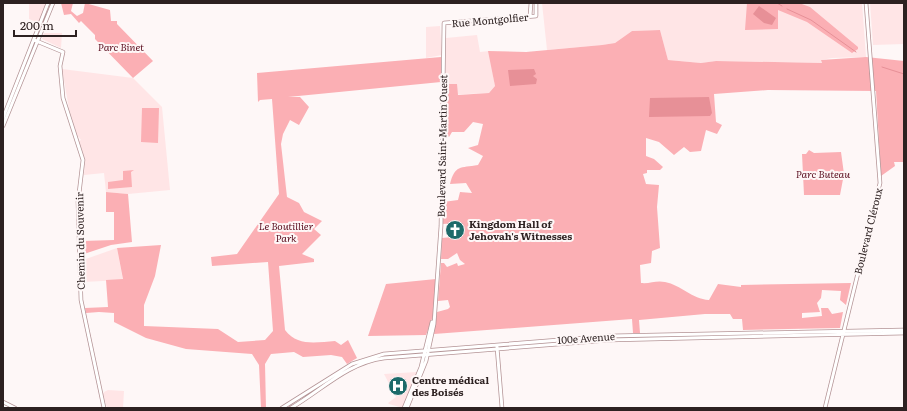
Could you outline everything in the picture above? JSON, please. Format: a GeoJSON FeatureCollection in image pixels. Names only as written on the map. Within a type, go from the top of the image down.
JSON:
{"type":"FeatureCollection","features":[{"type":"Feature","properties":{"kind":"street"},"geometry":{"type":"LineString","coordinates":[[3,126],[36,40],[48,3]]}},
{"type":"Feature","properties":{"kind":"street"},"geometry":{"type":"LineString","coordinates":[[3,118],[53,3]]}},
{"type":"Feature","properties":{"kind":"street"},"geometry":{"type":"LineString","coordinates":[[530,16],[531,3]]}},
{"type":"Feature","properties":{"kind":"street","name":"Rue Montgolfier"},"geometry":{"type":"LineString","coordinates":[[444,23],[536,16],[536,3]]}},
{"type":"Feature","properties":{"kind":"street","name":"Boulevard Cléroux"},"geometry":{"type":"LineString","coordinates":[[825,408],[880,183],[866,3]]}},
{"type":"Feature","properties":{"kind":"street","name":"Boulevard Saint-Martin Ouest"},"geometry":{"type":"LineString","coordinates":[[408,408],[426,353],[434,317],[441,218],[444,23]]}},
{"type":"Feature","properties":{"kind":"street","name":"Chemin du Souvenir"},"geometry":{"type":"LineString","coordinates":[[36,40],[64,52],[60,66],[64,98],[83,160],[78,202],[81,299],[104,408]]}},
{"type":"Feature","properties":{"kind":"street","name":"100e Avenue"},"geometry":{"type":"LineString","coordinates":[[291,408],[334,378],[361,364],[382,358],[613,336],[843,334],[904,331]]}},
{"type":"Feature","properties":{"kind":"street"},"geometry":{"type":"LineString","coordinates":[[497,347],[502,408]]}},
{"type":"Feature","properties":{"kind":"street","name":"100e Avenue"},"geometry":{"type":"LineString","coordinates":[[282,408],[295,402],[338,371],[360,360],[383,354],[426,353]]}},
{"type":"Feature","properties":{"kind":"street","name":"Boulevard Saint-Martin Ouest"},"geometry":{"type":"LineString","coordinates":[[404,408],[426,353]]}},
{"type":"Feature","properties":{"kind":"street"},"geometry":{"type":"LineString","coordinates":[[3,402],[15,408]]}},
{"type":"Feature","properties":{"kind":"street"},"geometry":{"type":"LineString","coordinates":[[3,406],[7,408]]}},
{"type":"Feature","properties":{"kind":"shaded area"},"geometry":{"type":"Polygon","coordinates":[[[29,3],[47,3],[39,23],[29,19],[29,3]]]}},
{"type":"Feature","properties":{"kind":"shaded area"},"geometry":{"type":"Polygon","coordinates":[[[542,3],[862,3],[866,57],[832,58],[821,60],[822,63],[716,61],[701,63],[668,60],[660,30],[632,31],[615,43],[547,50],[542,3]]]}},
{"type":"Feature","properties":{"kind":"shaded area"},"geometry":{"type":"Polygon","coordinates":[[[870,3],[904,3],[904,44],[873,45],[870,3]]]}},
{"type":"Feature","properties":{"kind":"shaded area"},"geometry":{"type":"Polygon","coordinates":[[[759,6],[776,18],[772,25],[764,23],[753,14],[759,6]]]}},
{"type":"Feature","properties":{"kind":"shaded area"},"geometry":{"type":"Polygon","coordinates":[[[440,26],[442,55],[426,58],[426,27],[440,26]]]}},
{"type":"Feature","properties":{"kind":"shaded area"},"geometry":{"type":"Polygon","coordinates":[[[44,33],[62,33],[61,48],[42,39],[44,33]]]}},
{"type":"Feature","properties":{"kind":"shaded area"},"geometry":{"type":"Polygon","coordinates":[[[477,35],[480,52],[489,51],[495,86],[489,93],[445,95],[446,38],[477,35]]]}},
{"type":"Feature","properties":{"kind":"shaded area"},"geometry":{"type":"Polygon","coordinates":[[[62,69],[133,78],[162,107],[170,190],[128,194],[106,192],[104,173],[84,175],[85,159],[79,141],[81,140],[77,135],[69,109],[62,69]]]}},
{"type":"Feature","properties":{"kind":"shaded area"},"geometry":{"type":"Polygon","coordinates":[[[534,69],[536,74],[533,76],[537,79],[536,84],[510,86],[508,70],[534,69]]]}},
{"type":"Feature","properties":{"kind":"shaded area"},"geometry":{"type":"Polygon","coordinates":[[[709,97],[712,113],[710,116],[649,117],[650,98],[709,97]]]}},
{"type":"Feature","properties":{"kind":"shaded area"},"geometry":{"type":"Polygon","coordinates":[[[117,248],[123,280],[83,282],[83,260],[117,248]]]}},
{"type":"Feature","properties":{"kind":"shaded area"},"geometry":{"type":"Polygon","coordinates":[[[417,372],[403,408],[389,404],[388,403],[396,397],[384,374],[417,372]]]}},
{"type":"Feature","properties":{"kind":"shaded area"},"geometry":{"type":"Polygon","coordinates":[[[108,390],[124,391],[123,408],[107,408],[103,394],[108,390]]]}},
{"type":"Feature","properties":{"kind":"green space","name":"Parc Binet"},"geometry":{"type":"Polygon","coordinates":[[[61,3],[73,3],[71,11],[77,16],[83,13],[85,3],[110,10],[111,21],[117,21],[117,24],[153,61],[133,78],[95,39],[95,35],[81,21],[79,23],[71,14],[64,15],[61,3]]]}},
{"type":"Feature","properties":{"kind":"green space"},"geometry":{"type":"Polygon","coordinates":[[[747,3],[799,3],[810,7],[858,47],[858,49],[852,53],[807,22],[778,10],[778,29],[745,30],[747,3]]]}},
{"type":"Feature","properties":{"kind":"green space"},"geometry":{"type":"Polygon","coordinates":[[[660,30],[668,60],[701,63],[716,61],[822,63],[821,60],[866,57],[904,61],[904,162],[894,162],[895,166],[881,176],[876,91],[768,90],[714,94],[716,122],[722,125],[717,134],[706,130],[701,151],[690,152],[684,147],[674,155],[659,142],[646,138],[646,156],[654,159],[663,167],[660,170],[647,170],[647,173],[643,174],[646,184],[659,185],[657,207],[660,248],[652,251],[651,263],[640,265],[641,283],[659,281],[665,282],[692,295],[709,300],[718,284],[741,287],[741,285],[851,283],[846,305],[840,300],[841,291],[822,290],[821,298],[817,303],[820,312],[802,313],[802,318],[822,316],[821,308],[828,308],[832,314],[843,312],[840,328],[743,330],[742,319],[733,319],[730,314],[705,314],[639,320],[640,333],[633,333],[632,319],[434,334],[437,312],[450,307],[448,300],[438,301],[441,263],[444,263],[447,267],[457,263],[458,266],[465,264],[460,260],[457,253],[448,259],[441,259],[442,238],[462,236],[461,223],[442,224],[443,202],[458,200],[460,192],[472,193],[466,183],[450,184],[456,170],[463,167],[478,165],[483,156],[468,148],[478,145],[483,124],[473,122],[464,132],[452,132],[449,137],[444,132],[444,84],[457,84],[458,95],[489,93],[495,86],[488,51],[526,52],[602,45],[615,43],[632,31],[660,30]]]}},
{"type":"Feature","properties":{"kind":"green space","name":"Le Boutillier Park"},"geometry":{"type":"Polygon","coordinates":[[[441,57],[441,82],[288,97],[300,97],[309,107],[299,125],[290,120],[283,134],[281,144],[287,197],[299,203],[304,212],[322,221],[314,229],[321,235],[302,254],[314,259],[314,262],[279,266],[285,330],[296,339],[308,342],[335,341],[341,345],[348,340],[357,358],[347,364],[342,357],[331,355],[303,357],[294,352],[271,354],[265,364],[266,408],[261,408],[259,365],[252,354],[186,349],[146,338],[114,322],[114,313],[86,313],[85,308],[108,307],[106,280],[123,279],[117,248],[161,245],[155,276],[144,305],[144,326],[218,329],[238,342],[265,340],[273,331],[268,262],[212,266],[211,257],[237,254],[279,194],[272,99],[260,100],[258,102],[257,73],[441,57]]]}},
{"type":"Feature","properties":{"kind":"green space"},"geometry":{"type":"Polygon","coordinates":[[[142,108],[159,108],[158,143],[141,142],[142,108]]]}},
{"type":"Feature","properties":{"kind":"green space","name":"Parc Buteau"},"geometry":{"type":"Polygon","coordinates":[[[809,150],[814,153],[841,152],[844,174],[840,195],[804,195],[802,154],[806,154],[809,150]]]}},
{"type":"Feature","properties":{"kind":"green space"},"geometry":{"type":"Polygon","coordinates":[[[134,170],[131,172],[132,187],[108,189],[108,182],[123,180],[123,171],[134,170]]]}},
{"type":"Feature","properties":{"kind":"green space"},"geometry":{"type":"Polygon","coordinates":[[[106,192],[128,194],[132,242],[111,245],[84,254],[82,241],[114,240],[114,212],[106,212],[106,192]]]}},
{"type":"Feature","properties":{"kind":"green space"},"geometry":{"type":"Polygon","coordinates":[[[436,279],[433,316],[426,335],[368,336],[386,284],[436,279]]]}},
{"type":"Feature","properties":{"kind":"waterway"},"geometry":{"type":"LineString","coordinates":[[777,3],[782,6]]}},
{"type":"Feature","properties":{"kind":"waterway"},"geometry":{"type":"LineString","coordinates":[[787,9],[811,20],[856,52]]}},
{"type":"Feature","properties":{"kind":"waterway"},"geometry":{"type":"LineString","coordinates":[[882,67],[904,74]]}},
{"type":"Feature","properties":{"kind":"place","name":"Kingdom Hall of Jehovah's Witnesses"},"geometry":{"type":"Point","coordinates":[455,230]}},
{"type":"Feature","properties":{"kind":"place","name":"Centre médical des Boisés"},"geometry":{"type":"Point","coordinates":[398,386]}}]}
